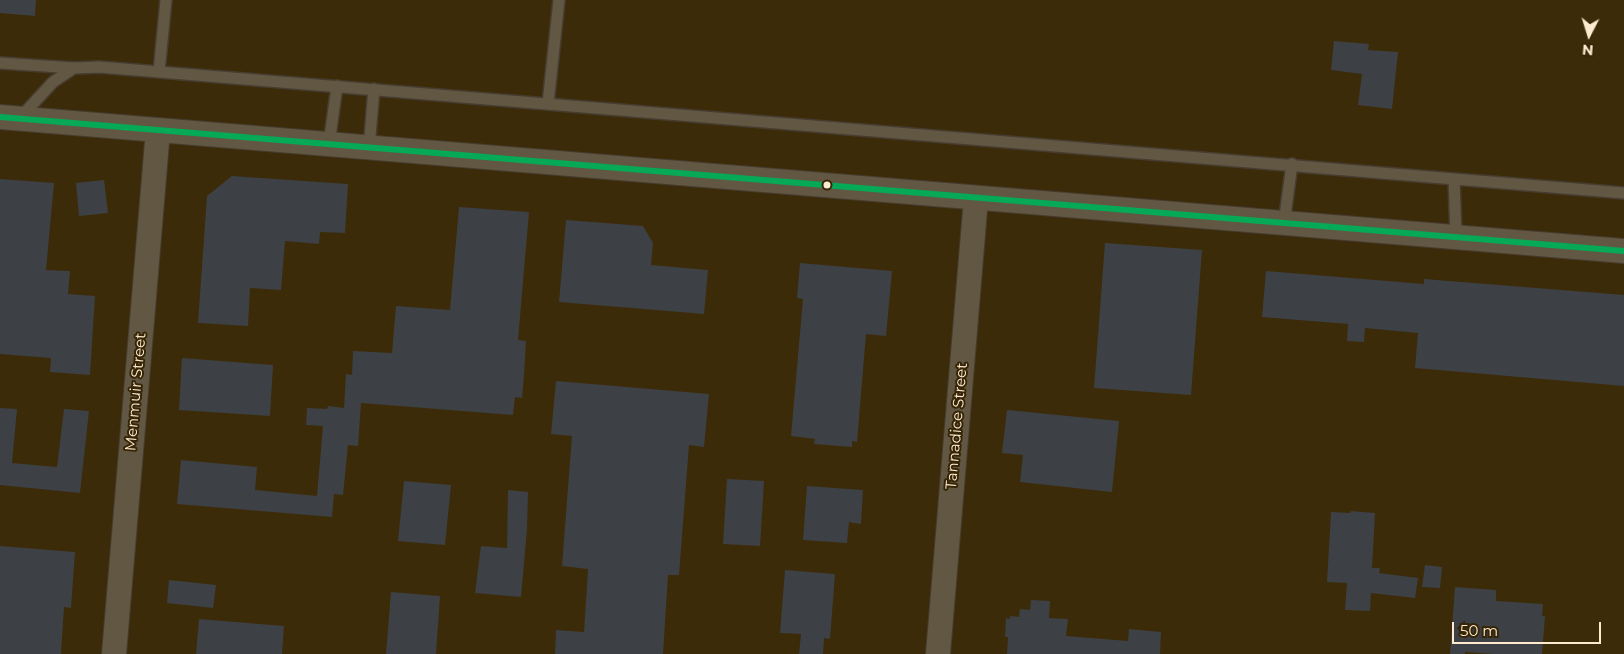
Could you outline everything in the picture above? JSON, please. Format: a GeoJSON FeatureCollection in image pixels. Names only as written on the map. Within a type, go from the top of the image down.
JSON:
{"type":"FeatureCollection","features":[{"type":"Feature","properties":{"kind":"street"},"geometry":{"type":"LineString","coordinates":[[10,118],[1624,251]]}},
{"type":"Feature","properties":{"kind":"street","name":"Menmuir Street"},"geometry":{"type":"LineString","coordinates":[[114,654],[158,130]]}},
{"type":"Feature","properties":{"kind":"street","name":"Tannadice Street"},"geometry":{"type":"LineString","coordinates":[[938,654],[976,198]]}},
{"type":"Feature","properties":{"kind":"lane"},"geometry":{"type":"LineString","coordinates":[[159,72],[166,0]]}},
{"type":"Feature","properties":{"kind":"lane"},"geometry":{"type":"LineString","coordinates":[[548,104],[559,0]]}},
{"type":"Feature","properties":{"kind":"lane"},"geometry":{"type":"LineString","coordinates":[[0,62],[74,68],[99,67],[337,86],[1624,193]]}},
{"type":"Feature","properties":{"kind":"lane"},"geometry":{"type":"LineString","coordinates":[[10,118],[53,82],[74,68]]}},
{"type":"Feature","properties":{"kind":"lane"},"geometry":{"type":"LineString","coordinates":[[328,144],[337,86]]}},
{"type":"Feature","properties":{"kind":"lane"},"geometry":{"type":"LineString","coordinates":[[369,148],[374,90]]}},
{"type":"Feature","properties":{"kind":"lane"},"geometry":{"type":"LineString","coordinates":[[1284,223],[1292,164]]}},
{"type":"Feature","properties":{"kind":"lane"},"geometry":{"type":"LineString","coordinates":[[1454,179],[1456,237]]}},
{"type":"Feature","properties":{"kind":"shaded area"},"geometry":{"type":"Polygon","coordinates":[[[0,0],[1624,0],[1624,654],[0,654],[0,0]]]}},
{"type":"Feature","properties":{"kind":"building"},"geometry":{"type":"Polygon","coordinates":[[[0,0],[36,0],[35,16],[0,13],[0,0]]]}},
{"type":"Feature","properties":{"kind":"building"},"geometry":{"type":"Polygon","coordinates":[[[1334,41],[1369,44],[1368,50],[1398,52],[1392,109],[1358,105],[1362,74],[1331,70],[1334,41]]]}},
{"type":"Feature","properties":{"kind":"building"},"geometry":{"type":"Polygon","coordinates":[[[232,176],[348,184],[345,233],[320,232],[319,244],[285,241],[281,290],[250,288],[248,326],[198,323],[207,196],[232,176]]]}},
{"type":"Feature","properties":{"kind":"building"},"geometry":{"type":"Polygon","coordinates":[[[0,179],[54,183],[46,270],[70,271],[68,294],[95,296],[90,375],[50,372],[51,358],[0,354],[0,179]]]}},
{"type":"Feature","properties":{"kind":"building"},"geometry":{"type":"Polygon","coordinates":[[[104,180],[108,213],[79,216],[76,183],[104,180]]]}},
{"type":"Feature","properties":{"kind":"building"},"geometry":{"type":"Polygon","coordinates":[[[459,207],[529,212],[518,340],[526,341],[524,375],[522,398],[515,397],[513,415],[361,403],[358,446],[348,445],[343,495],[334,494],[332,517],[177,504],[181,460],[257,467],[255,490],[317,496],[323,426],[306,425],[307,408],[327,409],[328,406],[344,408],[346,374],[352,375],[353,351],[392,353],[396,306],[450,310],[459,207]]]}},
{"type":"Feature","properties":{"kind":"building"},"geometry":{"type":"Polygon","coordinates":[[[566,220],[643,226],[653,243],[651,265],[708,270],[704,314],[559,302],[566,220]]]}},
{"type":"Feature","properties":{"kind":"building"},"geometry":{"type":"Polygon","coordinates":[[[1105,243],[1202,250],[1191,395],[1094,388],[1105,243]]]}},
{"type":"Feature","properties":{"kind":"building"},"geometry":{"type":"Polygon","coordinates":[[[800,263],[892,271],[886,336],[866,334],[857,442],[852,441],[852,447],[814,444],[815,439],[791,436],[803,299],[797,298],[800,263]]]}},
{"type":"Feature","properties":{"kind":"building"},"geometry":{"type":"Polygon","coordinates":[[[1266,271],[1424,284],[1424,279],[1624,295],[1624,386],[1415,368],[1418,333],[1365,328],[1364,342],[1347,341],[1348,324],[1262,317],[1266,271]]]}},
{"type":"Feature","properties":{"kind":"building"},"geometry":{"type":"Polygon","coordinates":[[[182,358],[273,365],[270,416],[179,410],[182,358]]]}},
{"type":"Feature","properties":{"kind":"building"},"geometry":{"type":"Polygon","coordinates":[[[556,381],[709,394],[704,447],[689,445],[679,575],[668,575],[663,654],[555,654],[556,630],[584,632],[588,569],[562,566],[572,436],[551,434],[556,381]]]}},
{"type":"Feature","properties":{"kind":"building"},"geometry":{"type":"Polygon","coordinates":[[[0,408],[17,409],[12,463],[57,467],[64,409],[89,411],[80,493],[0,485],[0,408]]]}},
{"type":"Feature","properties":{"kind":"building"},"geometry":{"type":"Polygon","coordinates":[[[1007,410],[1119,421],[1112,492],[1020,482],[1023,455],[1002,453],[1007,410]]]}},
{"type":"Feature","properties":{"kind":"building"},"geometry":{"type":"Polygon","coordinates":[[[727,479],[764,481],[760,546],[723,544],[727,479]]]}},
{"type":"Feature","properties":{"kind":"building"},"geometry":{"type":"Polygon","coordinates":[[[404,481],[451,485],[445,545],[398,541],[404,481]]]}},
{"type":"Feature","properties":{"kind":"building"},"geometry":{"type":"Polygon","coordinates":[[[807,486],[863,490],[861,524],[849,522],[847,543],[803,540],[807,486]]]}},
{"type":"Feature","properties":{"kind":"building"},"geometry":{"type":"Polygon","coordinates":[[[508,490],[528,492],[521,597],[475,593],[481,546],[507,548],[508,490]]]}},
{"type":"Feature","properties":{"kind":"building"},"geometry":{"type":"Polygon","coordinates":[[[1351,511],[1375,513],[1372,568],[1380,568],[1379,573],[1418,578],[1415,598],[1371,593],[1370,611],[1345,610],[1347,583],[1327,582],[1331,512],[1350,513],[1351,511]]]}},
{"type":"Feature","properties":{"kind":"building"},"geometry":{"type":"Polygon","coordinates":[[[0,546],[75,552],[71,608],[64,607],[61,654],[0,654],[0,546]]]}},
{"type":"Feature","properties":{"kind":"building"},"geometry":{"type":"Polygon","coordinates":[[[1425,565],[1442,567],[1440,588],[1422,587],[1425,565]]]}},
{"type":"Feature","properties":{"kind":"building"},"geometry":{"type":"Polygon","coordinates":[[[785,570],[835,574],[830,639],[824,638],[823,654],[799,654],[801,634],[780,633],[785,570]]]}},
{"type":"Feature","properties":{"kind":"building"},"geometry":{"type":"Polygon","coordinates":[[[169,580],[216,585],[213,608],[167,603],[169,580]]]}},
{"type":"Feature","properties":{"kind":"building"},"geometry":{"type":"Polygon","coordinates":[[[1455,587],[1496,590],[1496,601],[1543,604],[1542,616],[1545,616],[1542,654],[1465,652],[1465,654],[1450,654],[1455,587]]]}},
{"type":"Feature","properties":{"kind":"building"},"geometry":{"type":"Polygon","coordinates":[[[391,592],[440,596],[436,654],[386,654],[391,592]]]}},
{"type":"Feature","properties":{"kind":"building"},"geometry":{"type":"Polygon","coordinates":[[[1031,600],[1050,601],[1049,618],[1068,619],[1066,636],[1128,641],[1129,629],[1161,632],[1160,654],[1007,654],[1008,637],[1005,637],[1006,618],[1010,619],[1010,616],[1019,617],[1020,609],[1030,610],[1031,600]]]}},
{"type":"Feature","properties":{"kind":"building"},"geometry":{"type":"Polygon","coordinates":[[[199,619],[284,626],[282,654],[196,654],[199,619]]]}},
{"type":"Feature","properties":{"kind":"transit line"},"geometry":{"type":"LineString","coordinates":[[0,117],[1624,251]]}}]}
